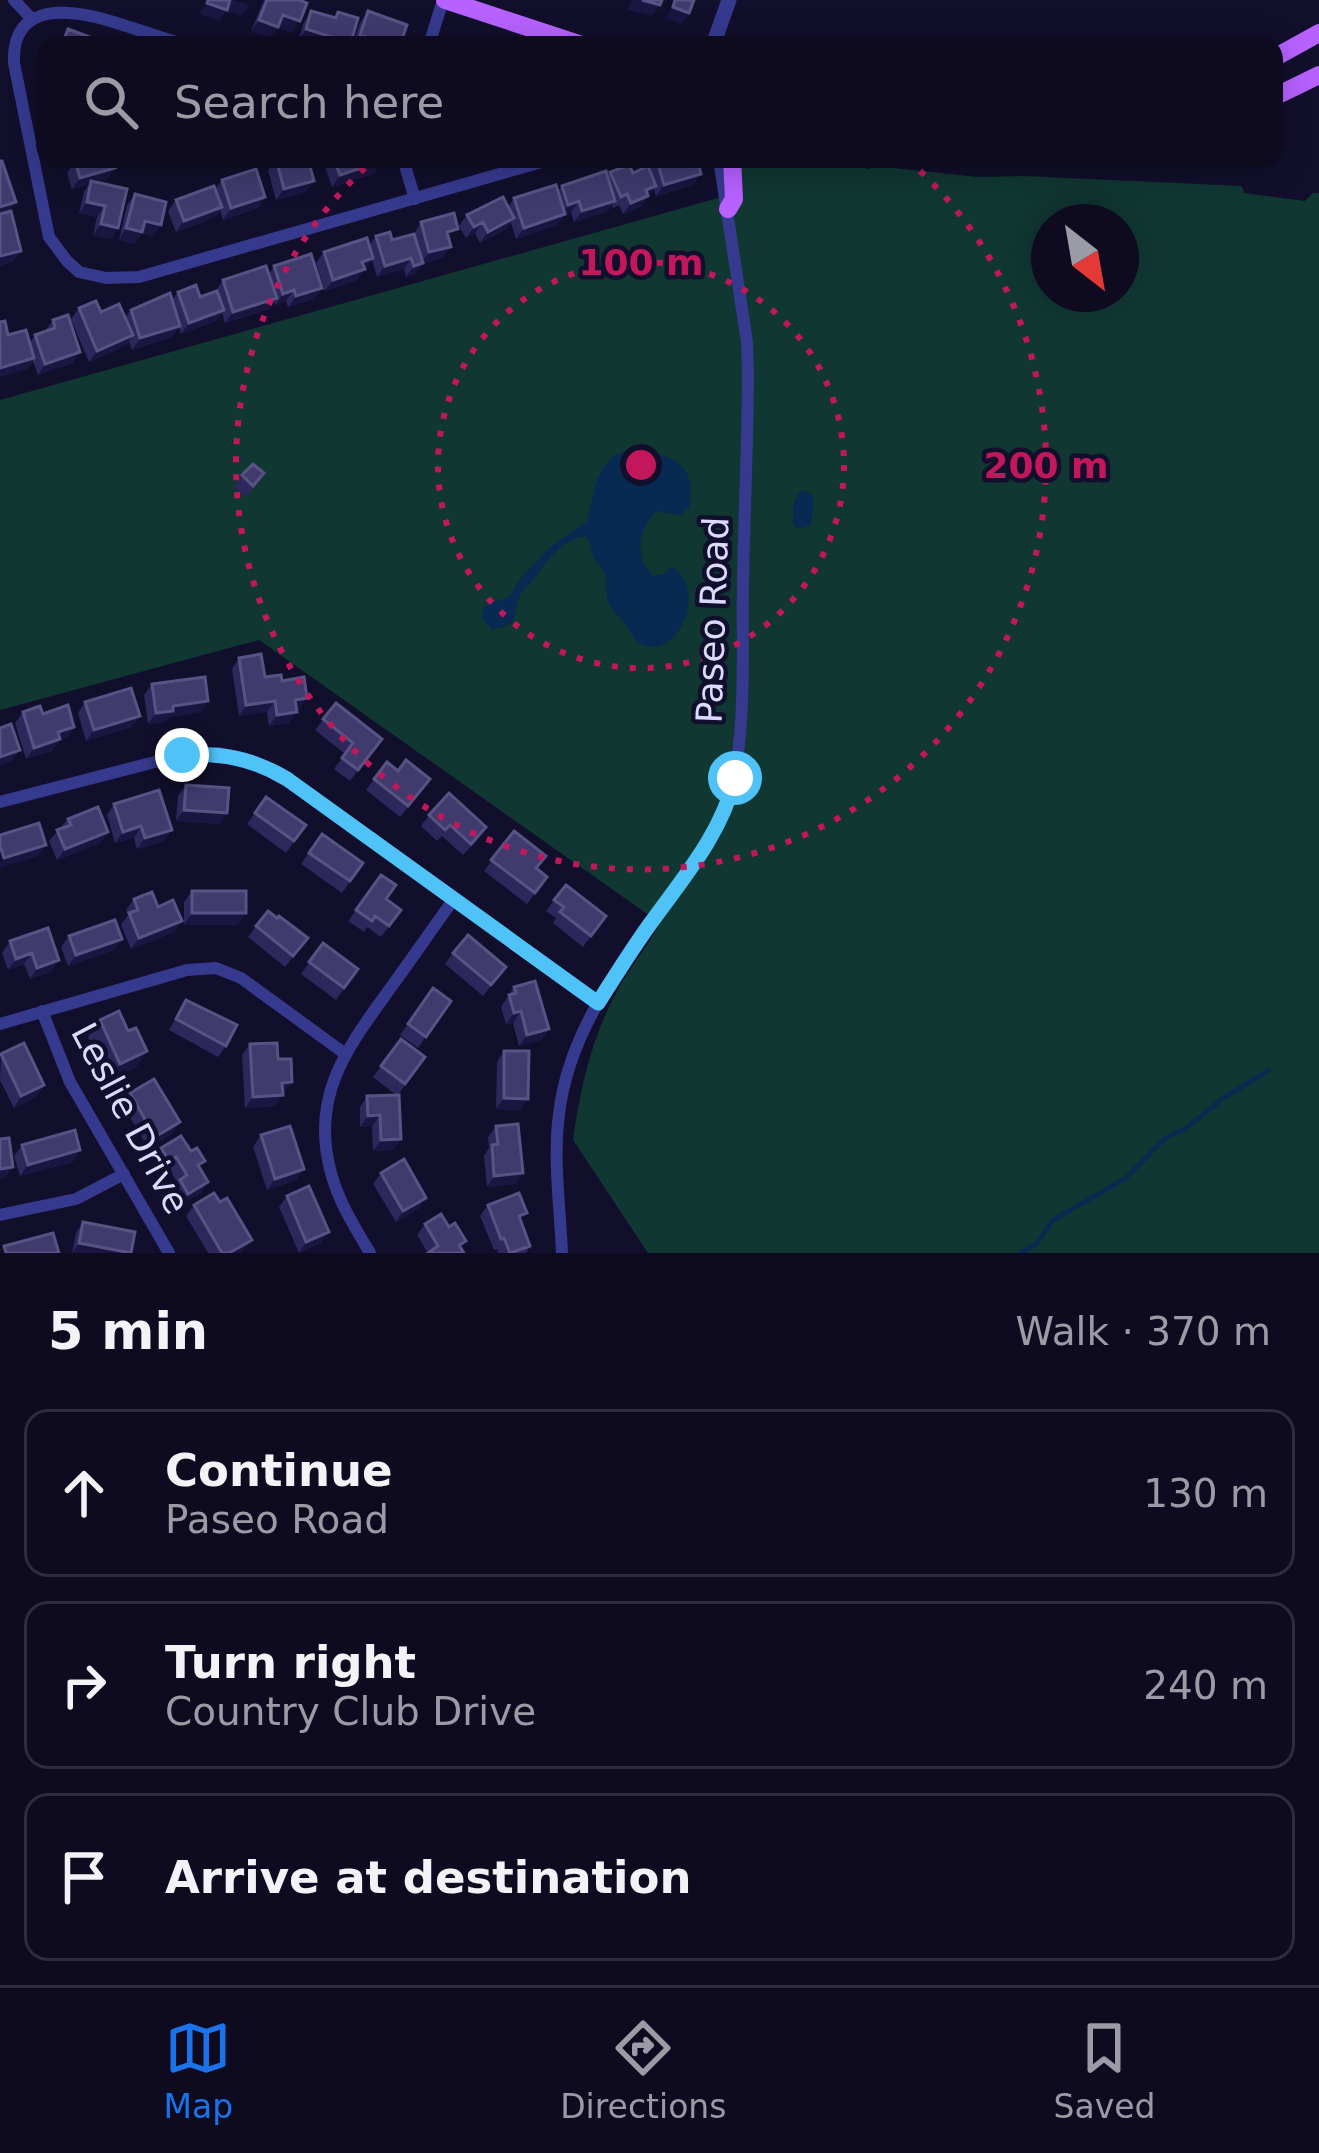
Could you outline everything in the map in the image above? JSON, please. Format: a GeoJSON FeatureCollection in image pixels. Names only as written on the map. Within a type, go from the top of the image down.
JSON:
{"type":"FeatureCollection","features":[{"type":"Feature","properties":{"kind":"main road"},"geometry":{"type":"LineString","coordinates":[[444,0],[554,36]]}},
{"type":"Feature","properties":{"kind":"main road"},"geometry":{"type":"LineString","coordinates":[[1283,53],[1319,33]]}},
{"type":"Feature","properties":{"kind":"main road"},"geometry":{"type":"LineString","coordinates":[[1283,93],[1319,75]]}},
{"type":"Feature","properties":{"kind":"main road"},"geometry":{"type":"LineString","coordinates":[[728,209],[734,199],[732,168]]}},
{"type":"Feature","properties":{"kind":"street"},"geometry":{"type":"LineString","coordinates":[[14,0],[29,16]]}},
{"type":"Feature","properties":{"kind":"street"},"geometry":{"type":"LineString","coordinates":[[432,36],[444,0]]}},
{"type":"Feature","properties":{"kind":"street"},"geometry":{"type":"LineString","coordinates":[[716,36],[729,0]]}},
{"type":"Feature","properties":{"kind":"street"},"geometry":{"type":"LineString","coordinates":[[157,36],[65,7],[29,16],[15,36],[14,63],[49,237],[79,272],[106,278],[139,277],[521,168]]}},
{"type":"Feature","properties":{"kind":"street"},"geometry":{"type":"LineString","coordinates":[[406,168],[415,199]]}},
{"type":"Feature","properties":{"kind":"street","name":"Paseo Road"},"geometry":{"type":"LineString","coordinates":[[562,1253],[557,1133],[575,1048],[647,927],[707,844],[735,778],[748,371],[721,168]]}},
{"type":"Feature","properties":{"kind":"street"},"geometry":{"type":"LineString","coordinates":[[0,802],[182,755],[238,757],[287,779],[598,1003]]}},
{"type":"Feature","properties":{"kind":"street"},"geometry":{"type":"LineString","coordinates":[[370,1253],[344,1206],[326,1151],[326,1113],[344,1053],[454,899]]}},
{"type":"Feature","properties":{"kind":"street"},"geometry":{"type":"LineString","coordinates":[[0,1024],[187,970],[216,968],[241,978],[344,1053]]}},
{"type":"Feature","properties":{"kind":"street","name":"Leslie Drive"},"geometry":{"type":"LineString","coordinates":[[42,1010],[61,1063],[169,1253]]}},
{"type":"Feature","properties":{"kind":"street"},"geometry":{"type":"LineString","coordinates":[[0,1215],[76,1198],[124,1174]]}},
{"type":"Feature","properties":{"kind":"green space"},"geometry":{"type":"Polygon","coordinates":[[[737,168],[894,168],[977,177],[1242,186],[1244,193],[1305,201],[1319,193],[1319,1253],[648,1253],[573,1140],[599,1030],[660,923],[259,640],[0,710],[0,400],[736,193],[737,168]]]}},
{"type":"Feature","properties":{"kind":"water"},"geometry":{"type":"Polygon","coordinates":[[[637,449],[672,460],[690,481],[689,508],[680,515],[658,511],[646,525],[641,542],[643,560],[653,576],[672,566],[684,579],[688,611],[673,638],[648,647],[634,638],[609,604],[604,573],[585,536],[555,552],[521,593],[511,622],[492,629],[483,620],[484,606],[509,597],[549,548],[587,521],[605,465],[637,449]]]}},
{"type":"Feature","properties":{"kind":"water"},"geometry":{"type":"Polygon","coordinates":[[[802,490],[814,501],[811,525],[799,529],[793,524],[793,510],[802,490]]]}},
{"type":"Feature","properties":{"kind":"building"},"geometry":{"type":"Polygon","coordinates":[[[208,0],[230,0],[227,10],[208,0]]]}},
{"type":"Feature","properties":{"kind":"building"},"geometry":{"type":"Polygon","coordinates":[[[267,0],[307,3],[300,21],[283,15],[278,27],[259,20],[267,0]]]}},
{"type":"Feature","properties":{"kind":"building"},"geometry":{"type":"Polygon","coordinates":[[[675,0],[694,0],[689,13],[673,7],[675,0]]]}},
{"type":"Feature","properties":{"kind":"building"},"geometry":{"type":"Polygon","coordinates":[[[311,11],[358,18],[353,36],[306,29],[311,11]]]}},
{"type":"Feature","properties":{"kind":"building"},"geometry":{"type":"Polygon","coordinates":[[[368,11],[407,25],[403,36],[360,35],[368,11]]]}},
{"type":"Feature","properties":{"kind":"building"},"geometry":{"type":"Polygon","coordinates":[[[0,161],[16,202],[0,207],[0,161]]]}},
{"type":"Feature","properties":{"kind":"building"},"geometry":{"type":"Polygon","coordinates":[[[77,168],[115,168],[80,178],[77,168]]]}},
{"type":"Feature","properties":{"kind":"building"},"geometry":{"type":"Polygon","coordinates":[[[278,168],[310,168],[314,181],[284,189],[278,168]]]}},
{"type":"Feature","properties":{"kind":"building"},"geometry":{"type":"Polygon","coordinates":[[[649,168],[656,186],[646,190],[648,196],[631,203],[627,194],[621,197],[610,172],[649,168]]]}},
{"type":"Feature","properties":{"kind":"building"},"geometry":{"type":"Polygon","coordinates":[[[659,168],[699,168],[701,174],[664,185],[659,168]]]}},
{"type":"Feature","properties":{"kind":"building"},"geometry":{"type":"Polygon","coordinates":[[[256,169],[265,197],[231,208],[222,180],[256,169]]]}},
{"type":"Feature","properties":{"kind":"building"},"geometry":{"type":"Polygon","coordinates":[[[606,171],[615,201],[582,211],[579,201],[568,205],[562,186],[606,171]]]}},
{"type":"Feature","properties":{"kind":"building"},"geometry":{"type":"Polygon","coordinates":[[[91,181],[127,189],[118,228],[101,224],[105,206],[87,202],[91,181]]]}},
{"type":"Feature","properties":{"kind":"building"},"geometry":{"type":"Polygon","coordinates":[[[556,185],[565,214],[524,228],[514,198],[556,185]]]}},
{"type":"Feature","properties":{"kind":"building"},"geometry":{"type":"Polygon","coordinates":[[[214,186],[222,207],[184,221],[176,200],[214,186]]]}},
{"type":"Feature","properties":{"kind":"building"},"geometry":{"type":"Polygon","coordinates":[[[135,194],[166,202],[161,225],[145,221],[142,232],[126,228],[135,194]]]}},
{"type":"Feature","properties":{"kind":"building"},"geometry":{"type":"Polygon","coordinates":[[[503,197],[514,218],[488,232],[483,222],[474,227],[467,215],[503,197]]]}},
{"type":"Feature","properties":{"kind":"building"},"geometry":{"type":"Polygon","coordinates":[[[11,211],[21,251],[0,256],[0,214],[11,211]]]}},
{"type":"Feature","properties":{"kind":"building"},"geometry":{"type":"Polygon","coordinates":[[[454,213],[458,229],[447,232],[451,247],[429,252],[421,222],[454,213]]]}},
{"type":"Feature","properties":{"kind":"building"},"geometry":{"type":"Polygon","coordinates":[[[390,232],[392,240],[414,234],[423,263],[414,266],[411,258],[385,266],[376,236],[390,232]]]}},
{"type":"Feature","properties":{"kind":"building"},"geometry":{"type":"Polygon","coordinates":[[[367,238],[373,258],[362,262],[365,269],[333,280],[324,252],[367,238]]]}},
{"type":"Feature","properties":{"kind":"building"},"geometry":{"type":"Polygon","coordinates":[[[311,254],[322,288],[296,296],[294,290],[283,294],[274,266],[311,254]]]}},
{"type":"Feature","properties":{"kind":"building"},"geometry":{"type":"Polygon","coordinates":[[[266,266],[277,298],[233,312],[223,280],[266,266]]]}},
{"type":"Feature","properties":{"kind":"building"},"geometry":{"type":"Polygon","coordinates":[[[196,285],[200,297],[217,291],[224,310],[189,323],[178,292],[196,285]]]}},
{"type":"Feature","properties":{"kind":"building"},"geometry":{"type":"Polygon","coordinates":[[[170,293],[180,326],[140,338],[131,310],[170,293]]]}},
{"type":"Feature","properties":{"kind":"building"},"geometry":{"type":"Polygon","coordinates":[[[96,301],[101,312],[119,304],[133,335],[97,351],[79,308],[96,301]]]}},
{"type":"Feature","properties":{"kind":"building"},"geometry":{"type":"Polygon","coordinates":[[[68,315],[80,352],[45,364],[35,335],[55,328],[53,320],[68,315]]]}},
{"type":"Feature","properties":{"kind":"building"},"geometry":{"type":"Polygon","coordinates":[[[5,321],[8,335],[26,330],[34,358],[0,368],[0,322],[5,321]]]}},
{"type":"Feature","properties":{"kind":"building"},"geometry":{"type":"Polygon","coordinates":[[[253,464],[264,473],[253,486],[242,475],[253,464]]]}},
{"type":"Feature","properties":{"kind":"building"},"geometry":{"type":"Polygon","coordinates":[[[261,654],[265,677],[281,675],[282,681],[304,677],[307,698],[295,700],[297,712],[277,715],[275,701],[246,705],[239,658],[261,654]]]}},
{"type":"Feature","properties":{"kind":"building"},"geometry":{"type":"Polygon","coordinates":[[[205,677],[208,701],[156,713],[152,684],[205,677]]]}},
{"type":"Feature","properties":{"kind":"building"},"geometry":{"type":"Polygon","coordinates":[[[131,688],[140,716],[94,730],[85,702],[131,688]]]}},
{"type":"Feature","properties":{"kind":"building"},"geometry":{"type":"Polygon","coordinates":[[[336,703],[382,739],[358,770],[342,758],[353,743],[323,719],[336,703]]]}},
{"type":"Feature","properties":{"kind":"building"},"geometry":{"type":"Polygon","coordinates":[[[68,705],[74,727],[58,732],[60,739],[34,748],[23,712],[40,706],[43,714],[68,705]]]}},
{"type":"Feature","properties":{"kind":"building"},"geometry":{"type":"Polygon","coordinates":[[[11,724],[20,750],[0,757],[0,728],[11,724]]]}},
{"type":"Feature","properties":{"kind":"building"},"geometry":{"type":"Polygon","coordinates":[[[406,760],[430,779],[408,806],[374,779],[387,762],[398,771],[406,760]]]}},
{"type":"Feature","properties":{"kind":"building"},"geometry":{"type":"Polygon","coordinates":[[[186,785],[229,788],[227,813],[184,810],[186,785]]]}},
{"type":"Feature","properties":{"kind":"building"},"geometry":{"type":"Polygon","coordinates":[[[159,790],[172,830],[145,838],[141,826],[123,832],[114,804],[159,790]]]}},
{"type":"Feature","properties":{"kind":"building"},"geometry":{"type":"Polygon","coordinates":[[[449,793],[486,827],[471,844],[450,825],[445,830],[429,815],[449,793]]]}},
{"type":"Feature","properties":{"kind":"building"},"geometry":{"type":"Polygon","coordinates":[[[266,797],[306,825],[294,841],[255,813],[266,797]]]}},
{"type":"Feature","properties":{"kind":"building"},"geometry":{"type":"Polygon","coordinates":[[[98,807],[108,832],[65,849],[57,830],[71,825],[68,819],[98,807]]]}},
{"type":"Feature","properties":{"kind":"building"},"geometry":{"type":"Polygon","coordinates":[[[39,823],[46,845],[4,858],[0,835],[39,823]]]}},
{"type":"Feature","properties":{"kind":"building"},"geometry":{"type":"Polygon","coordinates":[[[514,831],[546,856],[536,868],[547,877],[535,893],[491,860],[514,831]]]}},
{"type":"Feature","properties":{"kind":"building"},"geometry":{"type":"Polygon","coordinates":[[[322,834],[363,863],[350,881],[309,853],[322,834]]]}},
{"type":"Feature","properties":{"kind":"building"},"geometry":{"type":"Polygon","coordinates":[[[381,875],[396,885],[386,899],[401,910],[389,926],[356,910],[381,875]]]}},
{"type":"Feature","properties":{"kind":"building"},"geometry":{"type":"Polygon","coordinates":[[[566,885],[606,916],[591,936],[560,912],[564,907],[554,900],[566,885]]]}},
{"type":"Feature","properties":{"kind":"building"},"geometry":{"type":"Polygon","coordinates":[[[192,891],[246,891],[246,913],[192,913],[192,891]]]}},
{"type":"Feature","properties":{"kind":"building"},"geometry":{"type":"Polygon","coordinates":[[[152,892],[158,907],[173,900],[182,921],[139,938],[129,913],[138,910],[134,899],[152,892]]]}},
{"type":"Feature","properties":{"kind":"building"},"geometry":{"type":"Polygon","coordinates":[[[268,911],[308,938],[293,956],[256,926],[268,911]]]}},
{"type":"Feature","properties":{"kind":"building"},"geometry":{"type":"Polygon","coordinates":[[[115,920],[122,939],[76,955],[69,936],[115,920]]]}},
{"type":"Feature","properties":{"kind":"building"},"geometry":{"type":"Polygon","coordinates":[[[48,928],[59,960],[37,968],[32,953],[16,959],[10,941],[48,928]]]}},
{"type":"Feature","properties":{"kind":"building"},"geometry":{"type":"Polygon","coordinates":[[[468,935],[506,967],[491,985],[453,953],[468,935]]]}},
{"type":"Feature","properties":{"kind":"building"},"geometry":{"type":"Polygon","coordinates":[[[323,943],[358,969],[344,988],[309,962],[323,943]]]}},
{"type":"Feature","properties":{"kind":"building"},"geometry":{"type":"Polygon","coordinates":[[[535,981],[549,1029],[527,1035],[521,1011],[514,1013],[509,995],[516,993],[514,987],[535,981]]]}},
{"type":"Feature","properties":{"kind":"building"},"geometry":{"type":"Polygon","coordinates":[[[433,988],[451,1001],[426,1037],[408,1024],[433,988]]]}},
{"type":"Feature","properties":{"kind":"building"},"geometry":{"type":"Polygon","coordinates":[[[186,1000],[237,1025],[226,1046],[176,1019],[186,1000]]]}},
{"type":"Feature","properties":{"kind":"building"},"geometry":{"type":"Polygon","coordinates":[[[119,1011],[128,1031],[136,1028],[147,1051],[120,1064],[100,1020],[119,1011]]]}},
{"type":"Feature","properties":{"kind":"building"},"geometry":{"type":"Polygon","coordinates":[[[401,1039],[425,1057],[405,1084],[381,1066],[401,1039]]]}},
{"type":"Feature","properties":{"kind":"building"},"geometry":{"type":"Polygon","coordinates":[[[24,1043],[44,1085],[21,1096],[1,1054],[24,1043]]]}},
{"type":"Feature","properties":{"kind":"building"},"geometry":{"type":"Polygon","coordinates":[[[277,1043],[278,1059],[291,1059],[292,1082],[282,1083],[283,1095],[253,1097],[250,1044],[277,1043]]]}},
{"type":"Feature","properties":{"kind":"building"},"geometry":{"type":"Polygon","coordinates":[[[504,1051],[529,1051],[528,1099],[504,1098],[504,1051]]]}},
{"type":"Feature","properties":{"kind":"building"},"geometry":{"type":"Polygon","coordinates":[[[154,1079],[180,1122],[155,1137],[130,1093],[154,1079]]]}},
{"type":"Feature","properties":{"kind":"building"},"geometry":{"type":"Polygon","coordinates":[[[399,1095],[401,1139],[381,1140],[380,1115],[368,1116],[367,1096],[399,1095]]]}},
{"type":"Feature","properties":{"kind":"building"},"geometry":{"type":"Polygon","coordinates":[[[518,1124],[523,1173],[494,1176],[496,1126],[518,1124]]]}},
{"type":"Feature","properties":{"kind":"building"},"geometry":{"type":"Polygon","coordinates":[[[290,1126],[304,1169],[275,1179],[261,1135],[290,1126]]]}},
{"type":"Feature","properties":{"kind":"building"},"geometry":{"type":"Polygon","coordinates":[[[75,1130],[80,1150],[28,1165],[22,1145],[75,1130]]]}},
{"type":"Feature","properties":{"kind":"building"},"geometry":{"type":"Polygon","coordinates":[[[181,1136],[205,1161],[198,1165],[208,1182],[188,1194],[180,1180],[187,1175],[176,1157],[169,1161],[161,1148],[181,1136]]]}},
{"type":"Feature","properties":{"kind":"building"},"geometry":{"type":"Polygon","coordinates":[[[9,1138],[13,1167],[0,1169],[0,1139],[9,1138]]]}},
{"type":"Feature","properties":{"kind":"building"},"geometry":{"type":"Polygon","coordinates":[[[404,1159],[426,1198],[403,1211],[381,1173],[404,1159]]]}},
{"type":"Feature","properties":{"kind":"building"},"geometry":{"type":"Polygon","coordinates":[[[309,1186],[329,1232],[306,1242],[287,1196],[309,1186]]]}},
{"type":"Feature","properties":{"kind":"building"},"geometry":{"type":"Polygon","coordinates":[[[214,1193],[220,1202],[227,1198],[252,1240],[229,1253],[222,1253],[194,1205],[214,1193]]]}},
{"type":"Feature","properties":{"kind":"building"},"geometry":{"type":"Polygon","coordinates":[[[519,1193],[527,1213],[519,1216],[530,1246],[510,1253],[488,1205],[519,1193]]]}},
{"type":"Feature","properties":{"kind":"building"},"geometry":{"type":"Polygon","coordinates":[[[441,1214],[449,1227],[455,1223],[466,1241],[459,1245],[464,1253],[428,1253],[438,1246],[425,1224],[441,1214]]]}},
{"type":"Feature","properties":{"kind":"building"},"geometry":{"type":"Polygon","coordinates":[[[83,1222],[135,1232],[131,1253],[79,1243],[83,1222]]]}},
{"type":"Feature","properties":{"kind":"building"},"geometry":{"type":"Polygon","coordinates":[[[53,1233],[59,1253],[6,1253],[4,1246],[53,1233]]]}},
{"type":"Feature","properties":{"kind":"waterway"},"geometry":{"type":"LineString","coordinates":[[1021,1253],[1037,1243],[1053,1220],[1126,1178],[1165,1138],[1269,1070]]}},
{"type":"Feature","properties":{"kind":"route"},"geometry":{"type":"LineString","coordinates":[[182,755],[238,757],[272,770],[598,1003],[707,844],[735,778]]}}]}
